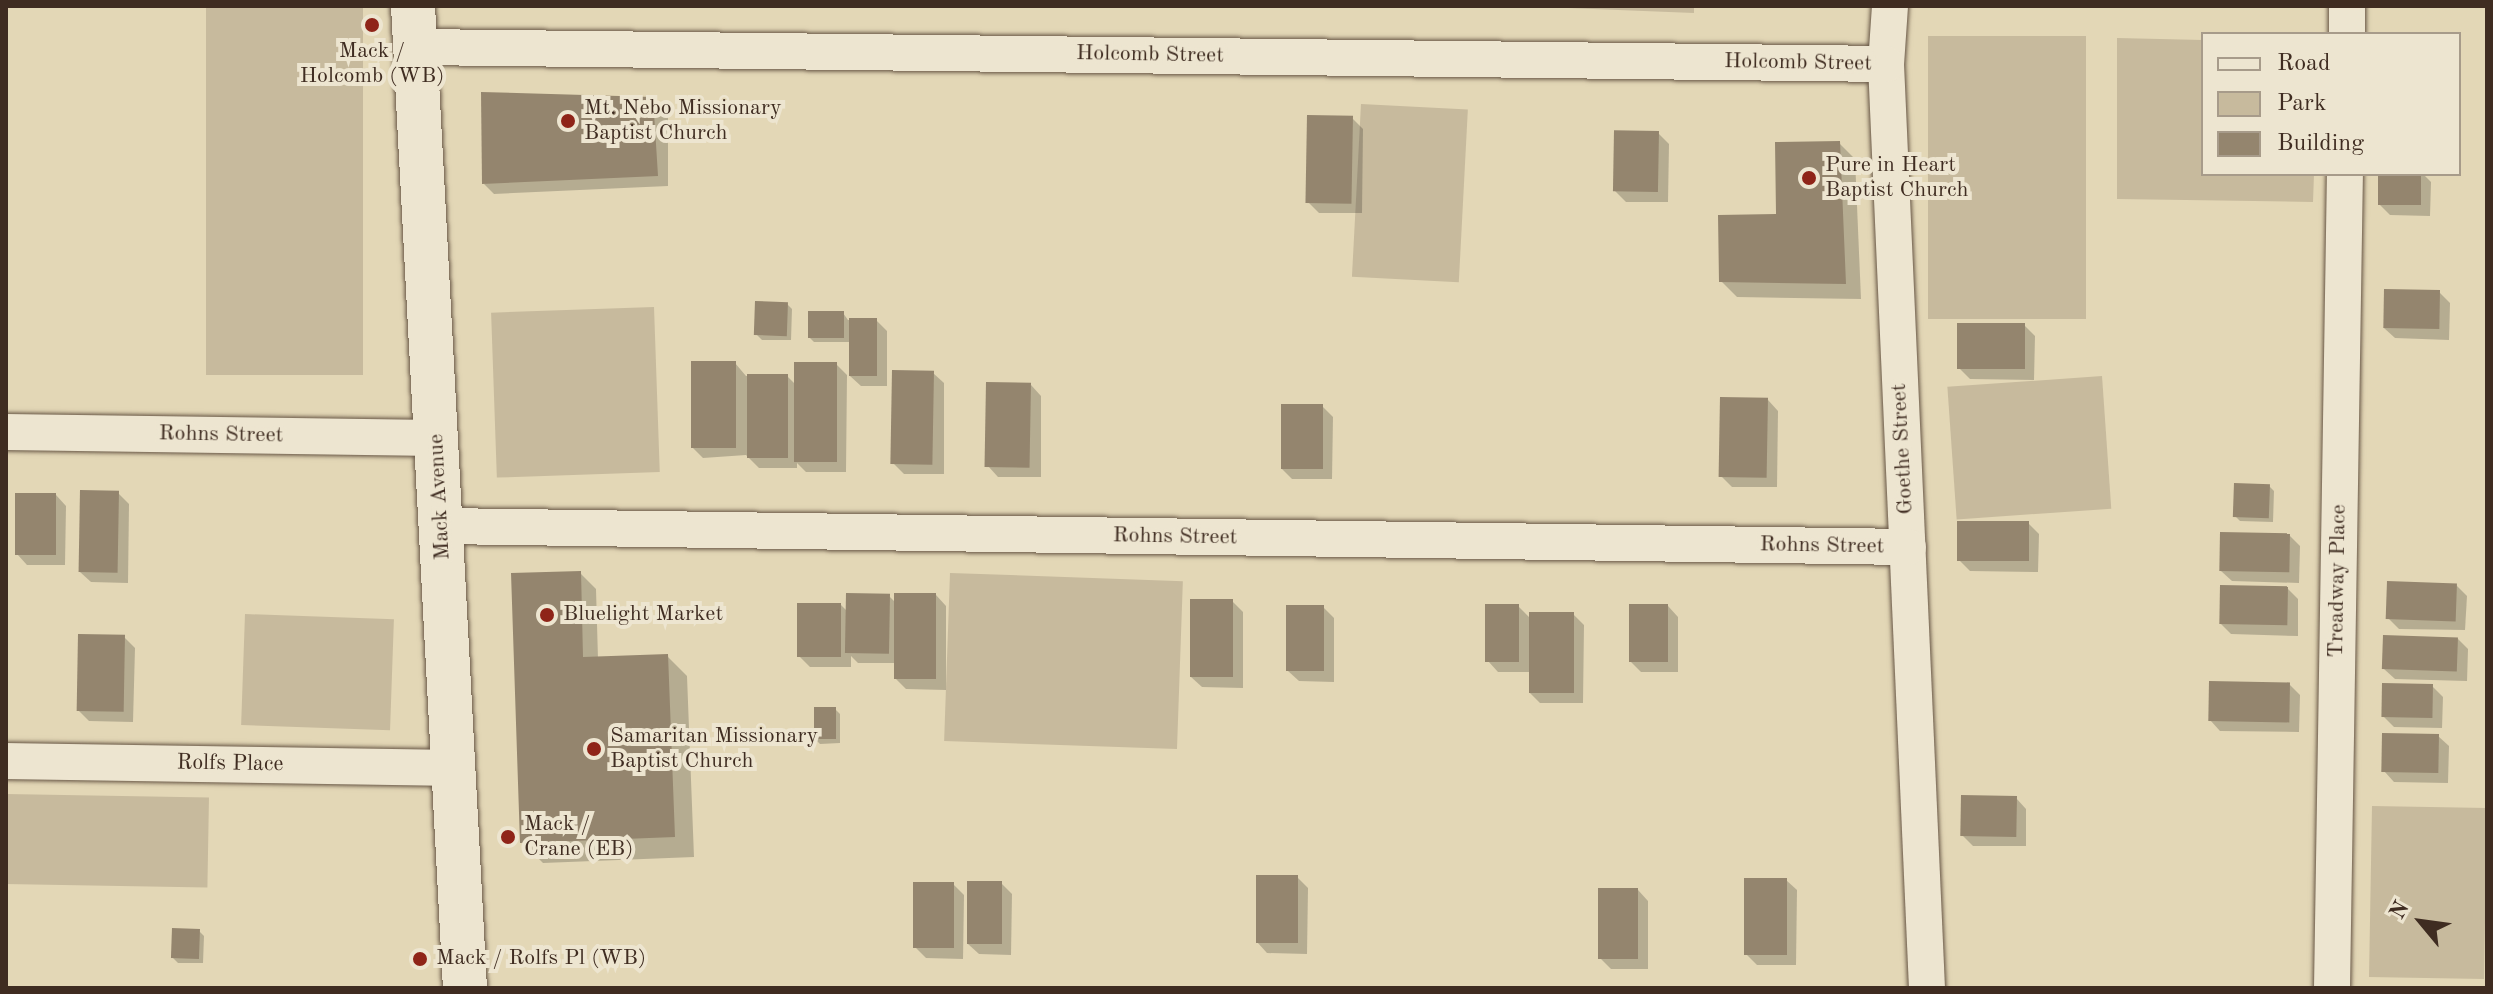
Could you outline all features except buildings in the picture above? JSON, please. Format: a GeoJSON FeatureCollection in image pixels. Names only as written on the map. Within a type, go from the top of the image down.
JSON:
{"type":"FeatureCollection","features":[{"type":"Feature","properties":{"kind":"main road","name":"Mack Avenue"},"geometry":{"type":"LineString","coordinates":[[414,26],[465,988]]}},
{"type":"Feature","properties":{"kind":"street","name":"Goethe Street"},"geometry":{"type":"LineString","coordinates":[[1890,6],[1886,64],[1927,988]]}},
{"type":"Feature","properties":{"kind":"street"},"geometry":{"type":"LineString","coordinates":[[2347,6],[2347,32]]}},
{"type":"Feature","properties":{"kind":"street","name":"Holcomb Street"},"geometry":{"type":"LineString","coordinates":[[414,26],[1886,64]]}},
{"type":"Feature","properties":{"kind":"street","name":"Treadway Place"},"geometry":{"type":"LineString","coordinates":[[2332,988],[2345,176]]}},
{"type":"Feature","properties":{"kind":"street","name":"Rohns Street"},"geometry":{"type":"LineString","coordinates":[[6,432],[436,438]]}},
{"type":"Feature","properties":{"kind":"street","name":"Rohns Street"},"geometry":{"type":"LineString","coordinates":[[442,526],[1908,547]]}},
{"type":"Feature","properties":{"kind":"street","name":"Rolfs Place"},"geometry":{"type":"LineString","coordinates":[[6,761],[455,768]]}},
{"type":"Feature","properties":{"kind":"green space"},"geometry":{"type":"Polygon","coordinates":[[[206,6],[363,6],[363,375],[206,375],[206,6]]]}},
{"type":"Feature","properties":{"kind":"green space"},"geometry":{"type":"Polygon","coordinates":[[[1518,6],[1694,6],[1694,13],[1518,6]]]}},
{"type":"Feature","properties":{"kind":"green space"},"geometry":{"type":"Polygon","coordinates":[[[1928,36],[2086,36],[2086,319],[1928,319],[1928,36]]]}},
{"type":"Feature","properties":{"kind":"green space"},"geometry":{"type":"Polygon","coordinates":[[[2117,38],[2201,40],[2201,176],[2314,176],[2313,202],[2117,199],[2117,38]]]}},
{"type":"Feature","properties":{"kind":"green space"},"geometry":{"type":"Polygon","coordinates":[[[1361,104],[1468,110],[1459,282],[1352,277],[1361,104]]]}},
{"type":"Feature","properties":{"kind":"green space"},"geometry":{"type":"Polygon","coordinates":[[[654,307],[660,472],[497,478],[491,313],[654,307]]]}},
{"type":"Feature","properties":{"kind":"green space"},"geometry":{"type":"Polygon","coordinates":[[[2102,376],[2111,509],[1957,519],[1947,387],[2102,376]]]}},
{"type":"Feature","properties":{"kind":"green space"},"geometry":{"type":"Polygon","coordinates":[[[950,573],[1183,581],[1177,749],[944,741],[950,573]]]}},
{"type":"Feature","properties":{"kind":"green space"},"geometry":{"type":"Polygon","coordinates":[[[245,614],[394,619],[390,730],[241,725],[245,614]]]}},
{"type":"Feature","properties":{"kind":"green space"},"geometry":{"type":"Polygon","coordinates":[[[6,794],[209,798],[207,888],[6,884],[6,794]]]}},
{"type":"Feature","properties":{"kind":"green space"},"geometry":{"type":"Polygon","coordinates":[[[2372,806],[2487,808],[2484,979],[2369,977],[2372,806]]]}},
{"type":"Feature","properties":{"kind":"place","name":"Mack / Holcomb (WB)"},"geometry":{"type":"Point","coordinates":[372,25]}},
{"type":"Feature","properties":{"kind":"place","name":"Mt. Nebo Missionary Baptist Church"},"geometry":{"type":"Point","coordinates":[568,121]}},
{"type":"Feature","properties":{"kind":"place","name":"Pure in Heart Baptist Church"},"geometry":{"type":"Point","coordinates":[1809,178]}},
{"type":"Feature","properties":{"kind":"place","name":"Bluelight Market"},"geometry":{"type":"Point","coordinates":[547,615]}},
{"type":"Feature","properties":{"kind":"place","name":"Samaritan Missionary Baptist Church"},"geometry":{"type":"Point","coordinates":[594,749]}},
{"type":"Feature","properties":{"kind":"place","name":"Mack / Crane (EB)"},"geometry":{"type":"Point","coordinates":[508,837]}},
{"type":"Feature","properties":{"kind":"place","name":"Mack / Rolfs Pl (WB)"},"geometry":{"type":"Point","coordinates":[420,959]}}]}
